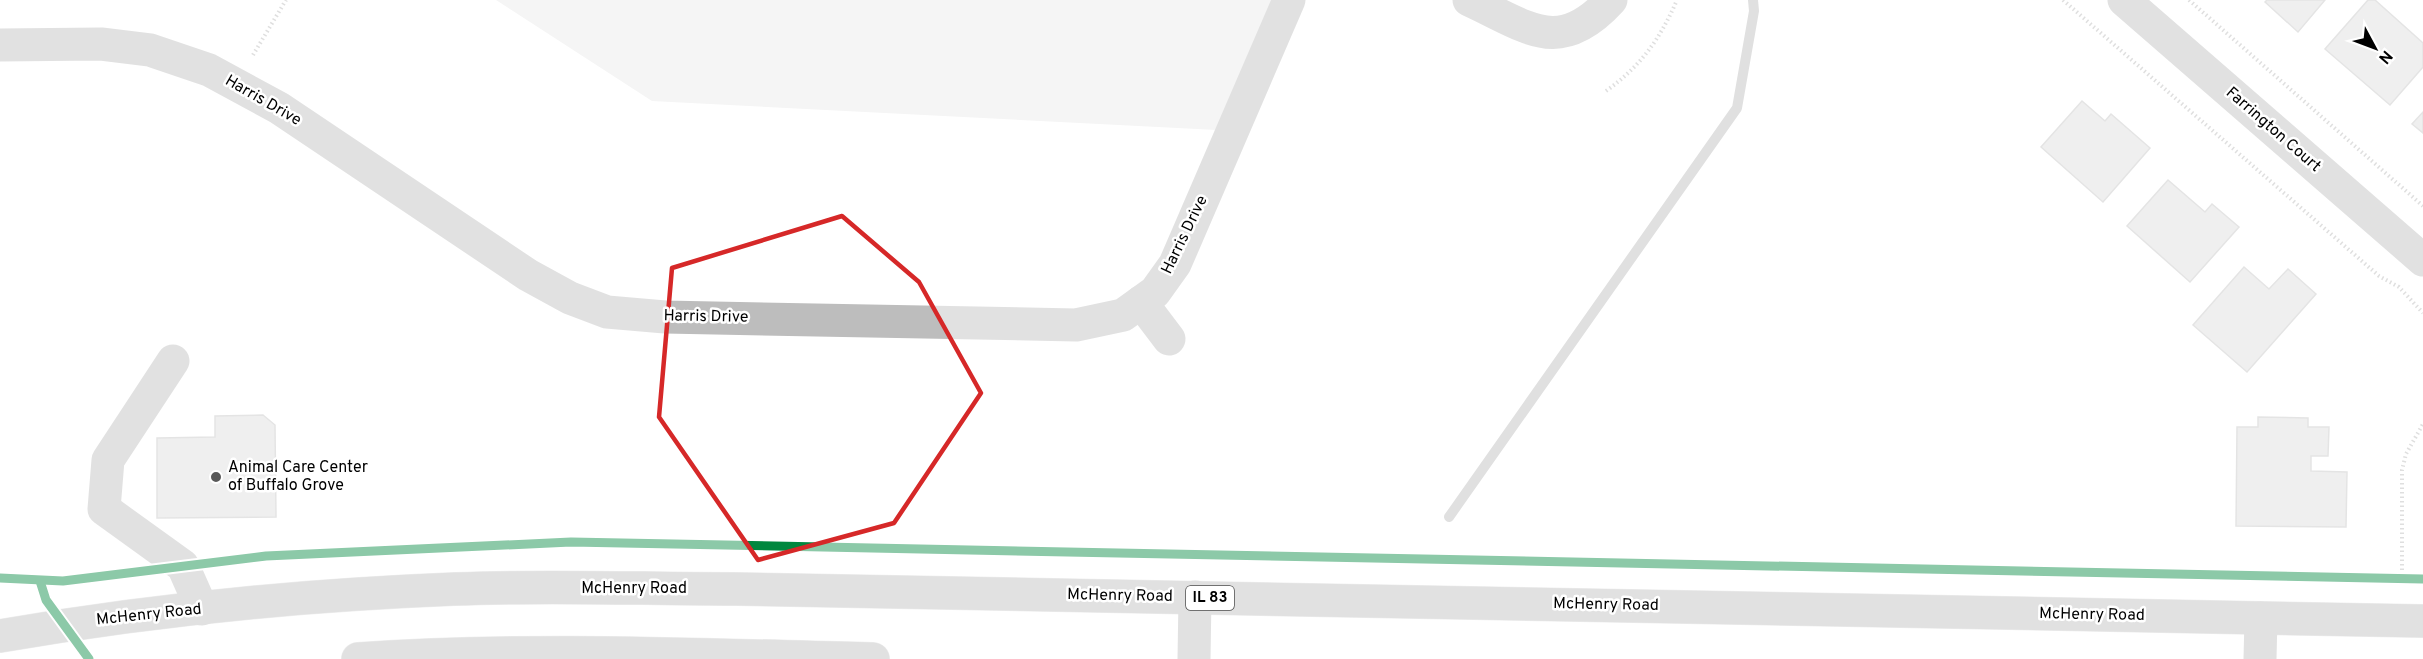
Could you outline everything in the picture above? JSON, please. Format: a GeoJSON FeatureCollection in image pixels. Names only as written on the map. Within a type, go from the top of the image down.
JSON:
{"type":"FeatureCollection","features":[{"type":"Feature","properties":{"kind":"main road","name":"Harris Drive"},"geometry":{"type":"LineString","coordinates":[[0,45],[101,44],[150,50],[210,70],[279,108],[528,275],[570,298],[607,312],[665,317],[1076,325],[1123,315],[1155,292],[1175,264],[1289,0]]}},
{"type":"Feature","properties":{"kind":"main road"},"geometry":{"type":"LineString","coordinates":[[1469,0],[1540,32],[1554,34],[1573,31],[1594,19],[1611,0]]}},
{"type":"Feature","properties":{"kind":"main road","name":"Farrington Court"},"geometry":{"type":"LineString","coordinates":[[2124,0],[2423,260]]}},
{"type":"Feature","properties":{"kind":"main road"},"geometry":{"type":"LineString","coordinates":[[1141,302],[1169,339]]}},
{"type":"Feature","properties":{"kind":"main road"},"geometry":{"type":"LineString","coordinates":[[173,361],[108,460],[104,509],[151,540],[183,566],[202,609]]}},
{"type":"Feature","properties":{"kind":"main road","name":"McHenry Road"},"geometry":{"type":"LineString","coordinates":[[0,636],[80,622],[202,609],[456,589],[736,589],[2423,621]]}},
{"type":"Feature","properties":{"kind":"main road"},"geometry":{"type":"LineString","coordinates":[[1194,659],[1195,597]]}},
{"type":"Feature","properties":{"kind":"main road"},"geometry":{"type":"LineString","coordinates":[[2260,618],[2260,659]]}},
{"type":"Feature","properties":{"kind":"main road"},"geometry":{"type":"LineString","coordinates":[[0,650],[11,659]]}},
{"type":"Feature","properties":{"kind":"main road"},"geometry":{"type":"LineString","coordinates":[[358,659],[684,655],[873,659]]}},
{"type":"Feature","properties":{"kind":"path"},"geometry":{"type":"LineString","coordinates":[[237,85],[286,0]]}},
{"type":"Feature","properties":{"kind":"path"},"geometry":{"type":"LineString","coordinates":[[1606,91],[1628,76],[1650,51],[1661,35],[1677,0]]}},
{"type":"Feature","properties":{"kind":"path"},"geometry":{"type":"LineString","coordinates":[[2062,0],[2379,276],[2399,287],[2423,313]]}},
{"type":"Feature","properties":{"kind":"path"},"geometry":{"type":"LineString","coordinates":[[2189,0],[2423,206]]}},
{"type":"Feature","properties":{"kind":"path"},"geometry":{"type":"LineString","coordinates":[[2402,579],[2402,470],[2406,454],[2423,424]]}},
{"type":"Feature","properties":{"kind":"highlighted area"},"geometry":{"type":"Polygon","coordinates":[[[842,216],[919,282],[981,393],[894,523],[758,560],[659,417],[672,268],[842,216]]]}},
{"type":"Feature","properties":{"kind":"shaded area"},"geometry":{"type":"Polygon","coordinates":[[[496,0],[1274,0],[1217,130],[652,101],[496,0]]]}},
{"type":"Feature","properties":{"kind":"building"},"geometry":{"type":"Polygon","coordinates":[[[2267,0],[2325,0],[2298,32],[2265,2],[2267,0]]]}},
{"type":"Feature","properties":{"kind":"building"},"geometry":{"type":"Polygon","coordinates":[[[2368,0],[2375,0],[2423,43],[2423,67],[2390,105],[2325,49],[2368,0]]]}},
{"type":"Feature","properties":{"kind":"building"},"geometry":{"type":"Polygon","coordinates":[[[2082,101],[2105,121],[2111,114],[2150,148],[2103,202],[2041,147],[2082,101]]]}},
{"type":"Feature","properties":{"kind":"building"},"geometry":{"type":"Polygon","coordinates":[[[2423,112],[2423,133],[2412,124],[2423,112]]]}},
{"type":"Feature","properties":{"kind":"building"},"geometry":{"type":"Polygon","coordinates":[[[2168,180],[2205,212],[2212,204],[2239,227],[2190,282],[2127,226],[2168,180]]]}},
{"type":"Feature","properties":{"kind":"building"},"geometry":{"type":"Polygon","coordinates":[[[2244,267],[2269,289],[2288,269],[2316,294],[2247,372],[2193,325],[2244,267]]]}},
{"type":"Feature","properties":{"kind":"building","name":"Animal Care Center of Buffalo Grove"},"geometry":{"type":"Polygon","coordinates":[[[263,415],[275,425],[276,517],[157,518],[157,438],[215,437],[215,416],[263,415]]]}},
{"type":"Feature","properties":{"kind":"building"},"geometry":{"type":"Polygon","coordinates":[[[2258,417],[2308,418],[2308,427],[2329,427],[2328,456],[2311,456],[2311,471],[2347,472],[2346,527],[2236,526],[2237,427],[2258,427],[2258,417]]]}},
{"type":"Feature","properties":{"kind":"waterway"},"geometry":{"type":"LineString","coordinates":[[1449,517],[1737,108],[1754,11],[1753,0]]}},
{"type":"Feature","properties":{"kind":"cycle path"},"geometry":{"type":"LineString","coordinates":[[0,578],[63,581],[266,556],[571,542],[2423,579]]}},
{"type":"Feature","properties":{"kind":"cycle path"},"geometry":{"type":"LineString","coordinates":[[40,581],[46,600],[89,659]]}},
{"type":"Feature","properties":{"kind":"place","name":"Animal Care Center of Buffalo Grove"},"geometry":{"type":"Point","coordinates":[216,477]}}]}
